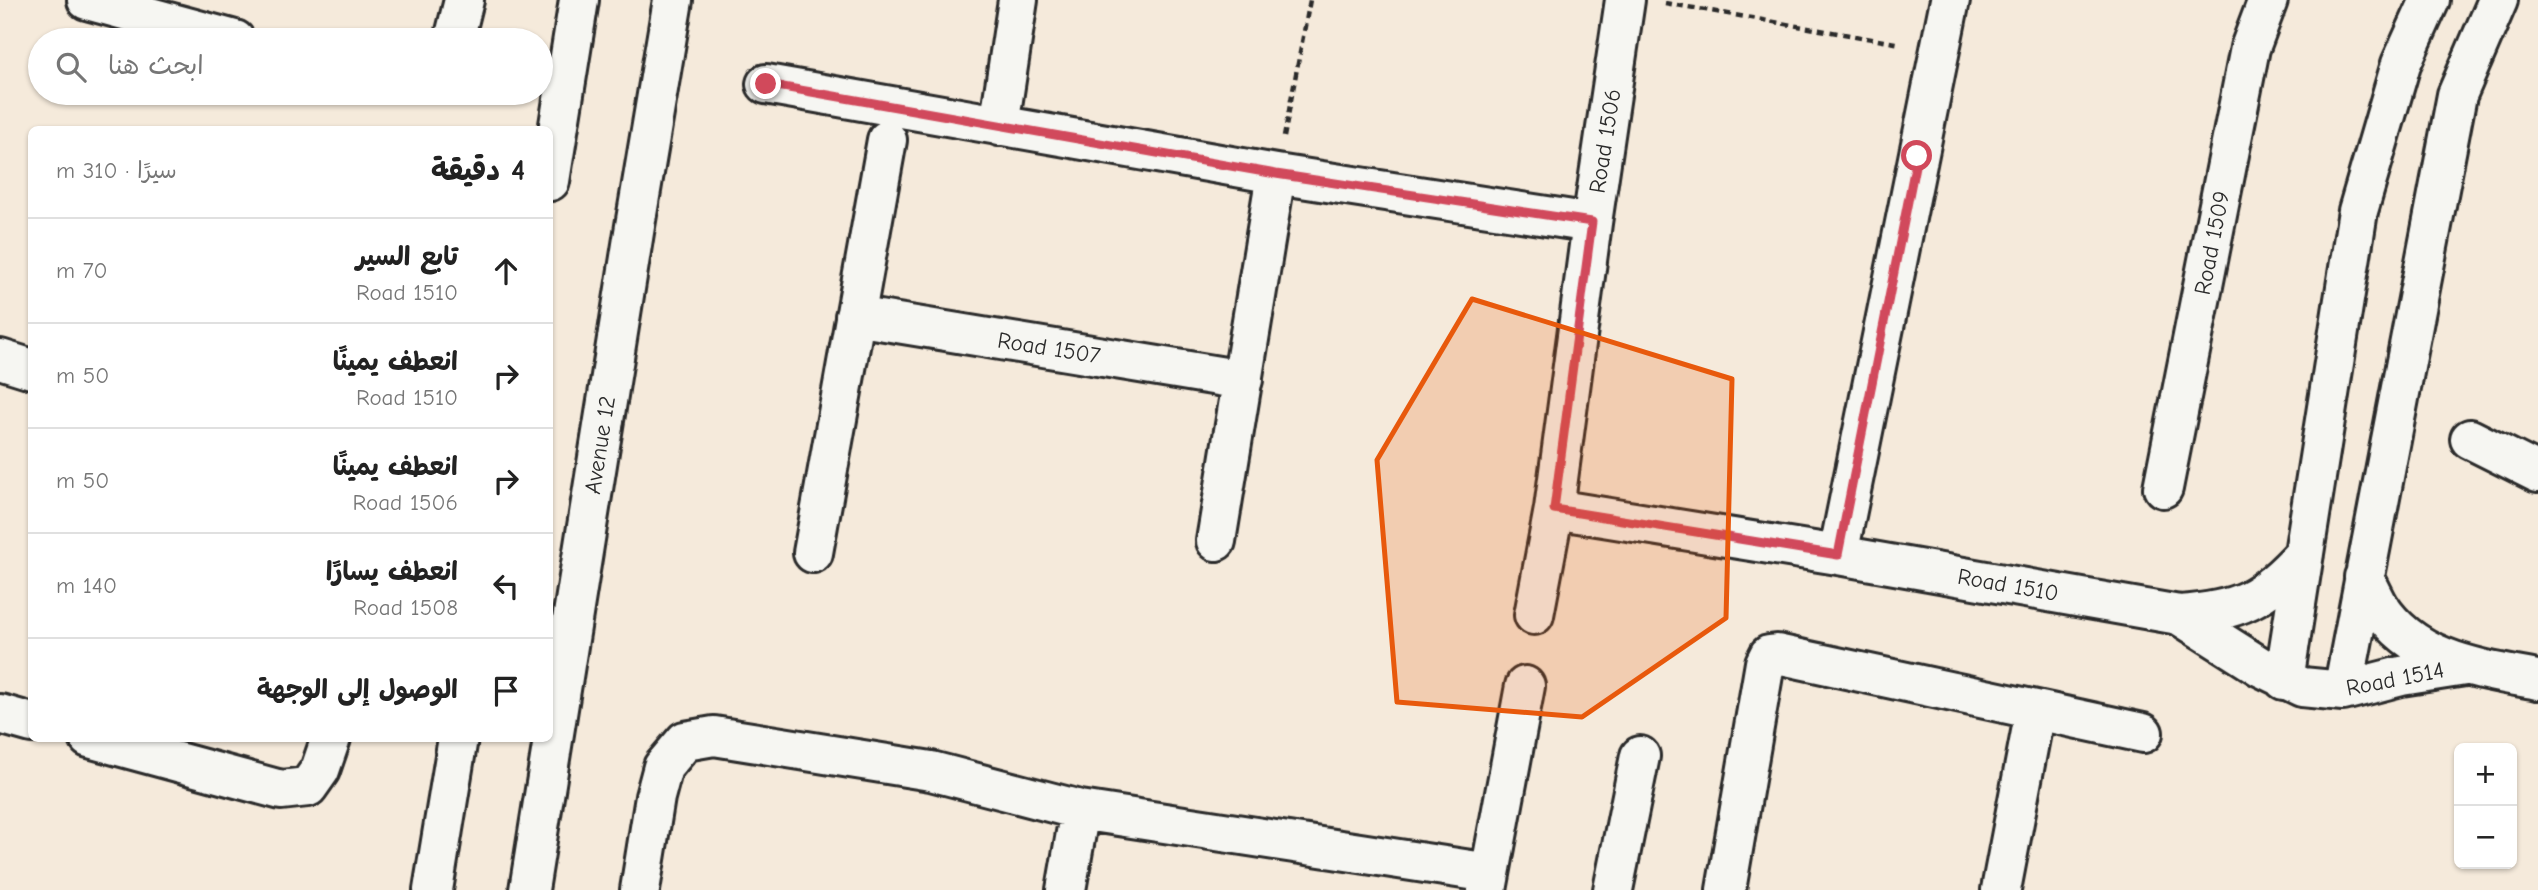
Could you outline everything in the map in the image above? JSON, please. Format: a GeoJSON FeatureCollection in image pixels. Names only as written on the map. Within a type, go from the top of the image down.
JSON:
{"type":"FeatureCollection","features":[{"type":"Feature","properties":{"kind":"street"},"geometry":{"type":"LineString","coordinates":[[86,0],[190,28]]}},
{"type":"Feature","properties":{"kind":"street"},"geometry":{"type":"LineString","coordinates":[[457,28],[464,0]]}},
{"type":"Feature","properties":{"kind":"street"},"geometry":{"type":"LineString","coordinates":[[553,162],[579,0]]}},
{"type":"Feature","properties":{"kind":"street","name":"Avenue 12"},"geometry":{"type":"LineString","coordinates":[[553,740],[673,0]]}},
{"type":"Feature","properties":{"kind":"street"},"geometry":{"type":"LineString","coordinates":[[999,125],[1018,0]]}},
{"type":"Feature","properties":{"kind":"street","name":"Road 1506"},"geometry":{"type":"LineString","coordinates":[[1534,615],[1554,509],[1625,0]]}},
{"type":"Feature","properties":{"kind":"street"},"geometry":{"type":"LineString","coordinates":[[1838,555],[1950,0]]}},
{"type":"Feature","properties":{"kind":"street","name":"Road 1509"},"geometry":{"type":"LineString","coordinates":[[2163,488],[2250,48],[2268,0]]}},
{"type":"Feature","properties":{"kind":"street"},"geometry":{"type":"LineString","coordinates":[[2284,680],[2358,211],[2401,64],[2430,0]]}},
{"type":"Feature","properties":{"kind":"street"},"geometry":{"type":"LineString","coordinates":[[2343,691],[2457,95],[2498,0]]}},
{"type":"Feature","properties":{"kind":"street"},"geometry":{"type":"LineString","coordinates":[[766,84],[1276,174],[1592,222]]}},
{"type":"Feature","properties":{"kind":"street"},"geometry":{"type":"LineString","coordinates":[[813,552],[887,140]]}},
{"type":"Feature","properties":{"kind":"street"},"geometry":{"type":"LineString","coordinates":[[1216,541],[1276,174]]}},
{"type":"Feature","properties":{"kind":"street","name":"Road 1507"},"geometry":{"type":"LineString","coordinates":[[855,316],[1243,380]]}},
{"type":"Feature","properties":{"kind":"street"},"geometry":{"type":"LineString","coordinates":[[0,359],[28,368]]}},
{"type":"Feature","properties":{"kind":"street"},"geometry":{"type":"LineString","coordinates":[[2470,439],[2538,473]]}},
{"type":"Feature","properties":{"kind":"street","name":"Road 1510"},"geometry":{"type":"LineString","coordinates":[[1554,509],[1838,555],[2179,615],[2215,612],[2250,601],[2280,581],[2304,554]]}},
{"type":"Feature","properties":{"kind":"street","name":"Road 1514"},"geometry":{"type":"LineString","coordinates":[[2364,577],[2380,608],[2404,634],[2432,654],[2465,666],[2538,680]]}},
{"type":"Feature","properties":{"kind":"street","name":"Road 1510"},"geometry":{"type":"LineString","coordinates":[[2179,615],[2284,680]]}},
{"type":"Feature","properties":{"kind":"street"},"geometry":{"type":"LineString","coordinates":[[1727,890],[1765,663],[1769,655],[1777,654],[2143,733]]}},
{"type":"Feature","properties":{"kind":"street","name":"Road 1514"},"geometry":{"type":"LineString","coordinates":[[2284,680],[2302,687],[2343,691],[2401,676],[2465,666]]}},
{"type":"Feature","properties":{"kind":"street"},"geometry":{"type":"LineString","coordinates":[[640,890],[663,767],[685,741],[714,736],[931,771],[1080,810],[1488,882],[1525,686]]}},
{"type":"Feature","properties":{"kind":"street"},"geometry":{"type":"LineString","coordinates":[[2001,890],[2035,711]]}},
{"type":"Feature","properties":{"kind":"street"},"geometry":{"type":"LineString","coordinates":[[0,715],[28,722]]}},
{"type":"Feature","properties":{"kind":"street"},"geometry":{"type":"LineString","coordinates":[[104,742],[281,790],[308,787],[320,770],[330,742]]}},
{"type":"Feature","properties":{"kind":"street"},"geometry":{"type":"LineString","coordinates":[[433,890],[457,742]]}},
{"type":"Feature","properties":{"kind":"street","name":"Avenue 12"},"geometry":{"type":"LineString","coordinates":[[529,890],[553,742]]}},
{"type":"Feature","properties":{"kind":"street"},"geometry":{"type":"LineString","coordinates":[[1613,890],[1640,756]]}},
{"type":"Feature","properties":{"kind":"street"},"geometry":{"type":"LineString","coordinates":[[1066,890],[1080,810]]}},
{"type":"Feature","properties":{"kind":"path"},"geometry":{"type":"LineString","coordinates":[[1276,174],[1310,0]]}},
{"type":"Feature","properties":{"kind":"path"},"geometry":{"type":"LineString","coordinates":[[1664,2],[1939,50]]}},
{"type":"Feature","properties":{"kind":"highlighted area"},"geometry":{"type":"Polygon","coordinates":[[[1472,299],[1732,379],[1726,618],[1582,717],[1397,702],[1377,460],[1472,299]]]}},
{"type":"Feature","properties":{"kind":"route"},"geometry":{"type":"LineString","coordinates":[[766,84],[1276,174],[1592,222],[1554,509],[1838,555],[1917,156]]}}]}
